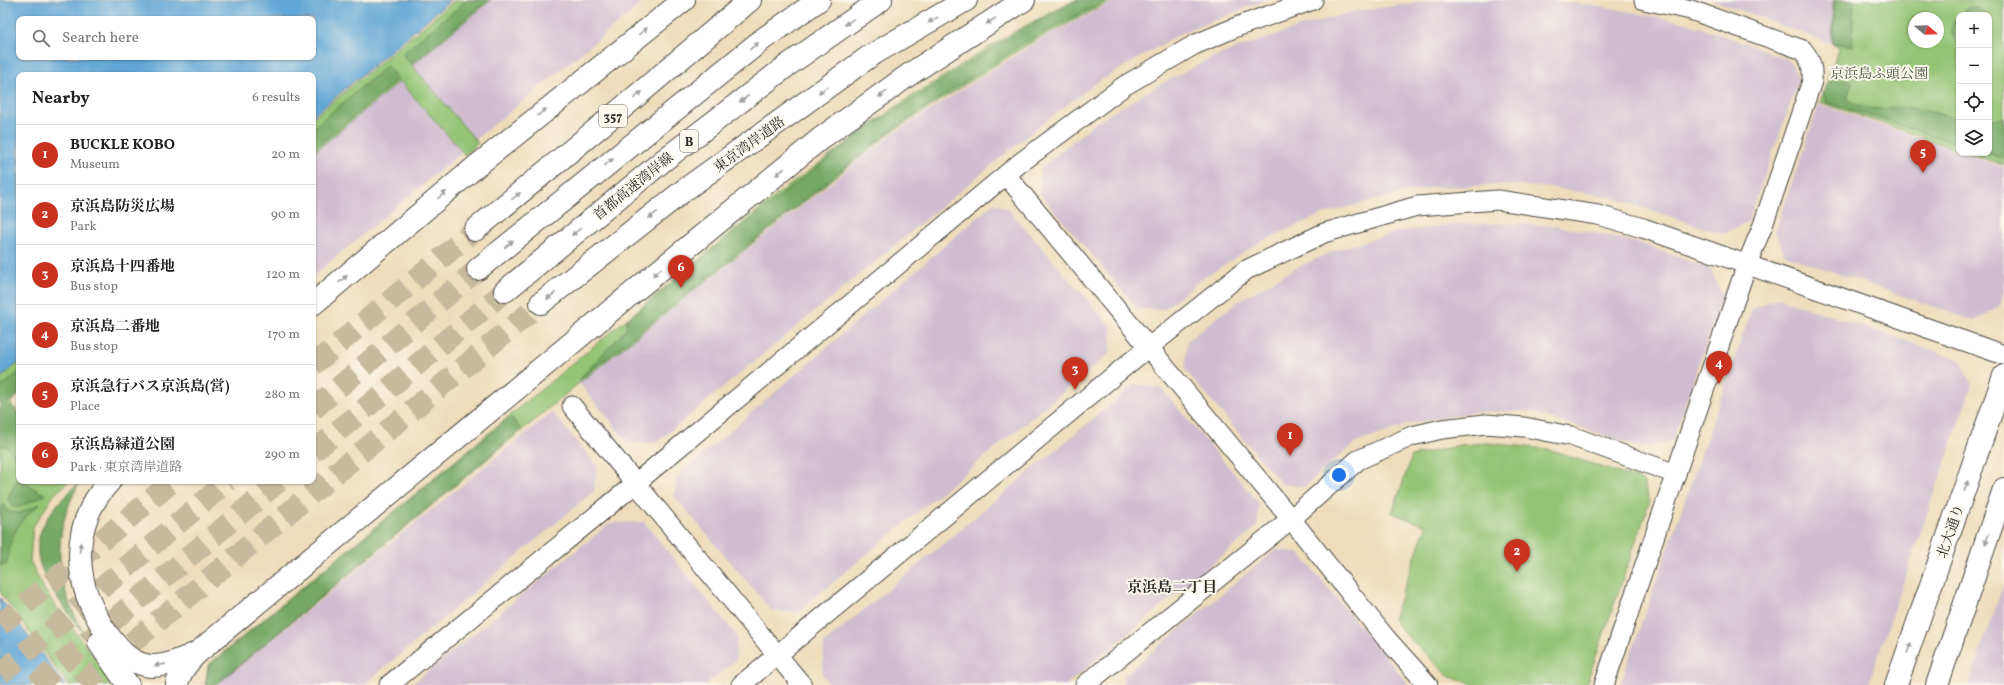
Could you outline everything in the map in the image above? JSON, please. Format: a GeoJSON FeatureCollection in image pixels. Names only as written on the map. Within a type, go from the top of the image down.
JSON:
{"type":"FeatureCollection","features":[{"type":"Feature","properties":{"kind":"main road"},"geometry":{"type":"LineString","coordinates":[[316,301],[479,164],[684,0]]}},
{"type":"Feature","properties":{"kind":"main road","name":"357"},"geometry":{"type":"LineString","coordinates":[[475,230],[750,0]]}},
{"type":"Feature","properties":{"kind":"main road","name":"B"},"geometry":{"type":"LineString","coordinates":[[478,269],[762,39],[819,0]]}},
{"type":"Feature","properties":{"kind":"main road","name":"首都高速湾岸線"},"geometry":{"type":"LineString","coordinates":[[505,291],[664,160],[788,65],[881,0]]}},
{"type":"Feature","properties":{"kind":"main road","name":"東京湾岸道路"},"geometry":{"type":"LineString","coordinates":[[541,303],[683,191],[870,56],[966,0]]}},
{"type":"Feature","properties":{"kind":"main road"},"geometry":{"type":"LineString","coordinates":[[177,685],[178,678],[189,662],[198,653],[648,279],[820,139],[910,74],[1024,0]]}},
{"type":"Feature","properties":{"kind":"main road","name":"北大通り"},"geometry":{"type":"LineString","coordinates":[[1896,685],[2004,376]]}},
{"type":"Feature","properties":{"kind":"main road"},"geometry":{"type":"LineString","coordinates":[[92,484],[77,503],[70,520],[65,556],[69,589],[77,612],[128,685]]}},
{"type":"Feature","properties":{"kind":"main road"},"geometry":{"type":"LineString","coordinates":[[107,484],[101,490],[91,509],[83,532],[79,550],[81,576],[94,613],[115,645],[124,655],[135,662],[146,666],[160,666],[198,653]]}},
{"type":"Feature","properties":{"kind":"main road"},"geometry":{"type":"LineString","coordinates":[[1937,685],[2004,489]]}},
{"type":"Feature","properties":{"kind":"street"},"geometry":{"type":"LineString","coordinates":[[389,685],[636,483],[1020,162],[1124,86],[1194,45],[1239,26],[1313,0]]}},
{"type":"Feature","properties":{"kind":"street"},"geometry":{"type":"LineString","coordinates":[[1604,685],[1747,264],[1763,225],[1812,81],[1813,69],[1810,58],[1803,50],[1691,10],[1644,0]]}},
{"type":"Feature","properties":{"kind":"street"},"geometry":{"type":"LineString","coordinates":[[1006,175],[1291,519],[1385,637],[1428,685]]}},
{"type":"Feature","properties":{"kind":"street"},"geometry":{"type":"LineString","coordinates":[[741,685],[1149,347],[1246,270],[1324,233],[1417,206],[1498,200],[1598,216],[1643,228],[2004,355]]}},
{"type":"Feature","properties":{"kind":"street"},"geometry":{"type":"LineString","coordinates":[[572,406],[802,685]]}},
{"type":"Feature","properties":{"kind":"street"},"geometry":{"type":"LineString","coordinates":[[1086,685],[1291,519],[1358,460],[1412,436],[1442,429],[1486,424],[1524,427],[1571,436],[1676,474]]}},
{"type":"Feature","properties":{"kind":"shaded area"},"geometry":{"type":"Polygon","coordinates":[[[489,0],[646,0],[475,140],[412,65],[489,0]]]}},
{"type":"Feature","properties":{"kind":"shaded area"},"geometry":{"type":"Polygon","coordinates":[[[1116,0],[1265,0],[1178,35],[1093,85],[1039,126],[656,443],[628,442],[579,383],[891,135],[1036,42],[1116,0]]]}},
{"type":"Feature","properties":{"kind":"shaded area"},"geometry":{"type":"Polygon","coordinates":[[[1436,0],[1549,0],[1600,6],[1683,22],[1737,40],[1790,61],[1799,80],[1748,222],[1723,234],[1611,197],[1553,188],[1508,185],[1434,187],[1380,198],[1323,214],[1262,241],[1202,279],[1164,309],[1138,309],[1039,193],[1041,168],[1095,123],[1161,84],[1215,56],[1296,28],[1355,11],[1436,0]]]}},
{"type":"Feature","properties":{"kind":"shaded area"},"geometry":{"type":"Polygon","coordinates":[[[1713,0],[1833,0],[1832,44],[1762,18],[1713,0]]]}},
{"type":"Feature","properties":{"kind":"shaded area"},"geometry":{"type":"Polygon","coordinates":[[[400,81],[462,152],[316,274],[316,150],[400,81]]]}},
{"type":"Feature","properties":{"kind":"shaded area"},"geometry":{"type":"Polygon","coordinates":[[[1819,104],[1956,151],[1956,156],[1972,156],[2004,167],[2004,292],[1999,307],[1974,321],[1785,255],[1775,232],[1819,104]]]}},
{"type":"Feature","properties":{"kind":"shaded area"},"geometry":{"type":"Polygon","coordinates":[[[994,203],[1007,208],[1112,328],[1110,353],[797,612],[772,611],[674,496],[677,477],[994,203]]]}},
{"type":"Feature","properties":{"kind":"shaded area"},"geometry":{"type":"Polygon","coordinates":[[[1502,223],[1556,226],[1601,234],[1639,243],[1711,269],[1722,297],[1673,440],[1644,448],[1528,411],[1475,412],[1413,423],[1358,442],[1333,461],[1304,487],[1282,484],[1185,370],[1187,341],[1237,302],[1292,270],[1333,251],[1398,232],[1448,225],[1502,223]]]}},
{"type":"Feature","properties":{"kind":"shaded area"},"geometry":{"type":"Polygon","coordinates":[[[1778,298],[1959,359],[1972,385],[1868,685],[1620,685],[1752,309],[1778,298]]]}},
{"type":"Feature","properties":{"kind":"shaded area"},"geometry":{"type":"Polygon","coordinates":[[[1135,384],[1161,388],[1259,503],[1257,527],[1066,685],[830,685],[822,674],[824,643],[1135,384]]]}},
{"type":"Feature","properties":{"kind":"shaded area"},"geometry":{"type":"Polygon","coordinates":[[[552,412],[597,466],[594,491],[364,685],[216,685],[552,412]]]}},
{"type":"Feature","properties":{"kind":"shaded area"},"geometry":{"type":"Polygon","coordinates":[[[644,522],[737,636],[736,660],[705,685],[411,685],[610,523],[644,522]]]}},
{"type":"Feature","properties":{"kind":"shaded area"},"geometry":{"type":"Polygon","coordinates":[[[1276,549],[1299,553],[1409,685],[1123,685],[1124,675],[1276,549]]]}},
{"type":"Feature","properties":{"kind":"shaded area"},"geometry":{"type":"Polygon","coordinates":[[[2004,583],[2004,685],[1968,685],[2004,583]]]}},
{"type":"Feature","properties":{"kind":"green space"},"geometry":{"type":"Polygon","coordinates":[[[455,0],[491,0],[412,65],[478,143],[465,155],[400,81],[316,151],[316,116],[455,0]]]}},
{"type":"Feature","properties":{"kind":"green space"},"geometry":{"type":"Polygon","coordinates":[[[467,0],[488,0],[411,64],[402,54],[467,0]]]}},
{"type":"Feature","properties":{"kind":"green space"},"geometry":{"type":"Polygon","coordinates":[[[1075,0],[1113,0],[1027,45],[890,133],[579,383],[216,685],[205,685],[208,665],[779,193],[901,103],[1017,30],[1075,0]]]}},
{"type":"Feature","properties":{"kind":"green space"},"geometry":{"type":"Polygon","coordinates":[[[1079,0],[1107,0],[1024,43],[890,131],[578,381],[627,328],[626,321],[780,196],[872,125],[1018,32],[1079,0]]]}},
{"type":"Feature","properties":{"kind":"green space","name":"京浜島ふ頭公園"},"geometry":{"type":"Polygon","coordinates":[[[1833,0],[2004,0],[2004,165],[1977,156],[1992,156],[1992,12],[1956,12],[1956,149],[1820,102],[1839,47],[1832,44],[1833,0]]]}},
{"type":"Feature","properties":{"kind":"green space"},"geometry":{"type":"Polygon","coordinates":[[[1835,0],[1854,0],[1852,46],[1833,43],[1835,0]]]}},
{"type":"Feature","properties":{"kind":"green space"},"geometry":{"type":"Polygon","coordinates":[[[1977,8],[1983,12],[1962,12],[1964,10],[1977,8]]]}},
{"type":"Feature","properties":{"kind":"green space"},"geometry":{"type":"Polygon","coordinates":[[[1956,18],[1956,41],[1952,28],[1956,18]]]}},
{"type":"Feature","properties":{"kind":"green space"},"geometry":{"type":"Polygon","coordinates":[[[387,66],[398,79],[316,147],[316,125],[387,66]]]}},
{"type":"Feature","properties":{"kind":"green space"},"geometry":{"type":"Polygon","coordinates":[[[1847,80],[1852,82],[1847,99],[1863,107],[1870,109],[1901,107],[1910,108],[1956,118],[1956,143],[1826,102],[1823,91],[1832,81],[1847,80]]]}},
{"type":"Feature","properties":{"kind":"green space"},"geometry":{"type":"Polygon","coordinates":[[[2004,118],[2004,159],[1992,155],[1992,119],[2004,118]]]}},
{"type":"Feature","properties":{"kind":"green space"},"geometry":{"type":"Polygon","coordinates":[[[16,365],[16,398],[10,403],[16,410],[16,484],[66,484],[54,495],[33,527],[30,561],[46,593],[115,685],[68,685],[0,592],[0,378],[16,365]]]}},
{"type":"Feature","properties":{"kind":"green space"},"geometry":{"type":"Polygon","coordinates":[[[16,375],[16,396],[7,403],[16,412],[16,459],[8,447],[0,445],[0,388],[16,375]]]}},
{"type":"Feature","properties":{"kind":"green space"},"geometry":{"type":"Polygon","coordinates":[[[511,417],[521,429],[215,685],[206,685],[209,666],[511,417]]]}},
{"type":"Feature","properties":{"kind":"green space"},"geometry":{"type":"Polygon","coordinates":[[[1488,443],[1548,449],[1643,481],[1650,501],[1586,685],[1474,685],[1450,677],[1404,633],[1393,619],[1426,526],[1392,513],[1412,456],[1460,445],[1488,443]]]}},
{"type":"Feature","properties":{"kind":"green space"},"geometry":{"type":"Polygon","coordinates":[[[16,481],[16,484],[26,484],[45,495],[19,507],[12,506],[8,499],[16,481]]]}},
{"type":"Feature","properties":{"kind":"green space"},"geometry":{"type":"Polygon","coordinates":[[[79,484],[70,502],[64,521],[60,540],[60,558],[62,577],[67,596],[74,615],[84,634],[54,593],[44,575],[38,558],[38,541],[45,523],[58,504],[79,484]]]}},
{"type":"Feature","properties":{"kind":"green space"},"geometry":{"type":"Polygon","coordinates":[[[40,504],[25,517],[16,530],[10,544],[7,564],[0,565],[0,512],[4,505],[8,512],[20,513],[40,504]]]}},
{"type":"Feature","properties":{"kind":"water"},"geometry":{"type":"Polygon","coordinates":[[[0,0],[451,0],[316,113],[316,72],[16,72],[16,365],[0,378],[0,0]]]}},
{"type":"Feature","properties":{"kind":"water"},"geometry":{"type":"Polygon","coordinates":[[[0,598],[65,685],[0,685],[0,598]]]}},
{"type":"Feature","properties":{"kind":"tunnel"},"geometry":{"type":"LineString","coordinates":[[316,362],[475,230]]}},
{"type":"Feature","properties":{"kind":"tunnel"},"geometry":{"type":"LineString","coordinates":[[316,406],[478,269]]}},
{"type":"Feature","properties":{"kind":"tunnel"},"geometry":{"type":"LineString","coordinates":[[316,449],[505,291]]}},
{"type":"Feature","properties":{"kind":"tunnel"},"geometry":{"type":"LineString","coordinates":[[81,685],[541,303]]}},
{"type":"Feature","properties":{"kind":"tunnel"},"geometry":{"type":"LineString","coordinates":[[0,625],[169,484]]}},
{"type":"Feature","properties":{"kind":"tunnel"},"geometry":{"type":"LineString","coordinates":[[0,674],[224,484]]}},
{"type":"Feature","properties":{"kind":"tunnel"},"geometry":{"type":"LineString","coordinates":[[36,685],[275,484]]}},
{"type":"Feature","properties":{"kind":"place","name":"京浜急行バス京浜島(営)"},"geometry":{"type":"Point","coordinates":[1923,173]}},
{"type":"Feature","properties":{"kind":"place","name":"京浜島緑道公園"},"geometry":{"type":"Point","coordinates":[681,288]}},
{"type":"Feature","properties":{"kind":"place","name":"京浜島二番地"},"geometry":{"type":"Point","coordinates":[1719,384]}},
{"type":"Feature","properties":{"kind":"place","name":"京浜島十四番地"},"geometry":{"type":"Point","coordinates":[1075,390]}},
{"type":"Feature","properties":{"kind":"place","name":"BUCKLE KOBO"},"geometry":{"type":"Point","coordinates":[1290,456]}},
{"type":"Feature","properties":{"kind":"place","name":"京浜島防災広場"},"geometry":{"type":"Point","coordinates":[1517,572]}},
{"type":"Feature","properties":{"kind":"district","name":"京浜島二丁目"},"geometry":{"type":"Point","coordinates":[1172,587]}}]}
